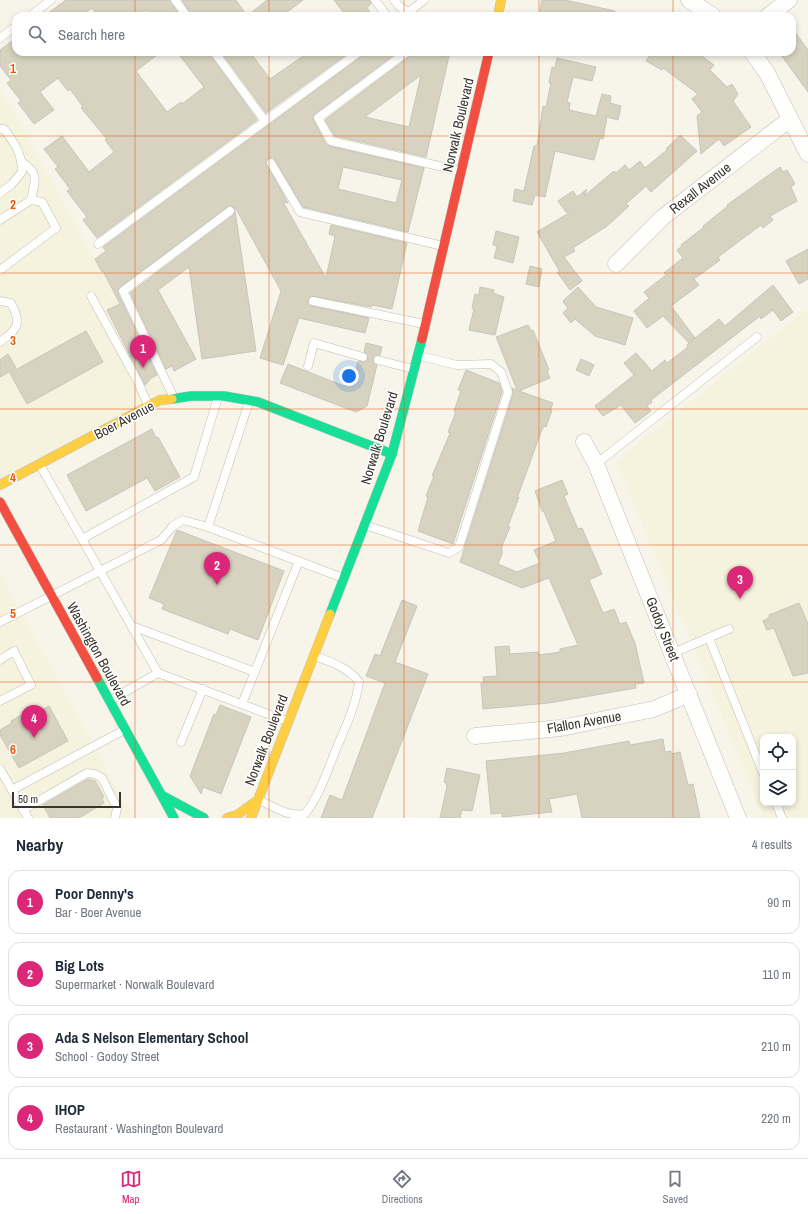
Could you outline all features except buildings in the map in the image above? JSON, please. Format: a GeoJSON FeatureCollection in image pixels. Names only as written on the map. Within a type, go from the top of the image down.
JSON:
{"type":"FeatureCollection","features":[{"type":"Feature","properties":{"kind":"main road"},"geometry":{"type":"LineString","coordinates":[[499,12],[501,0]]}},
{"type":"Feature","properties":{"kind":"main road","name":"Norwalk Boulevard"},"geometry":{"type":"LineString","coordinates":[[251,818],[392,454],[418,355],[488,56]]}},
{"type":"Feature","properties":{"kind":"main road","name":"Boer Avenue"},"geometry":{"type":"LineString","coordinates":[[0,485],[160,400],[174,398],[218,396],[250,400],[392,454]]}},
{"type":"Feature","properties":{"kind":"main road","name":"Washington Boulevard"},"geometry":{"type":"LineString","coordinates":[[0,502],[124,730],[174,818]]}},
{"type":"Feature","properties":{"kind":"main road"},"geometry":{"type":"LineString","coordinates":[[162,796],[204,818]]}},
{"type":"Feature","properties":{"kind":"main road"},"geometry":{"type":"LineString","coordinates":[[227,818],[236,815],[258,800]]}},
{"type":"Feature","properties":{"kind":"street"},"geometry":{"type":"LineString","coordinates":[[689,0],[707,12]]}},
{"type":"Feature","properties":{"kind":"street"},"geometry":{"type":"LineString","coordinates":[[773,12],[789,0]]}},
{"type":"Feature","properties":{"kind":"street"},"geometry":{"type":"LineString","coordinates":[[755,56],[767,73],[808,154]]}},
{"type":"Feature","properties":{"kind":"street","name":"Rexall Avenue"},"geometry":{"type":"LineString","coordinates":[[616,264],[663,217],[790,120]]}},
{"type":"Feature","properties":{"kind":"street","name":"Godoy Street"},"geometry":{"type":"LineString","coordinates":[[584,442],[596,464],[738,818]]}},
{"type":"Feature","properties":{"kind":"street","name":"Flallon Avenue"},"geometry":{"type":"LineString","coordinates":[[475,736],[561,728],[654,709],[689,694]]}},
{"type":"Feature","properties":{"kind":"lane"},"geometry":{"type":"LineString","coordinates":[[35,12],[51,0]]}},
{"type":"Feature","properties":{"kind":"lane"},"geometry":{"type":"LineString","coordinates":[[175,0],[184,12]]}},
{"type":"Feature","properties":{"kind":"lane"},"geometry":{"type":"LineString","coordinates":[[375,0],[384,12]]}},
{"type":"Feature","properties":{"kind":"lane"},"geometry":{"type":"LineString","coordinates":[[394,0],[401,8],[409,12],[424,0]]}},
{"type":"Feature","properties":{"kind":"lane"},"geometry":{"type":"LineString","coordinates":[[0,38],[12,29]]}},
{"type":"Feature","properties":{"kind":"lane"},"geometry":{"type":"LineString","coordinates":[[217,56],[265,121]]}},
{"type":"Feature","properties":{"kind":"lane"},"geometry":{"type":"LineString","coordinates":[[98,244],[353,56]]}},
{"type":"Feature","properties":{"kind":"lane"},"geometry":{"type":"LineString","coordinates":[[402,56],[318,118],[332,141],[461,171]]}},
{"type":"Feature","properties":{"kind":"lane"},"geometry":{"type":"LineString","coordinates":[[0,129],[4,129],[14,143],[22,162],[22,172],[12,184],[0,193]]}},
{"type":"Feature","properties":{"kind":"lane"},"geometry":{"type":"LineString","coordinates":[[22,162],[32,169],[36,177],[31,200]]}},
{"type":"Feature","properties":{"kind":"lane"},"geometry":{"type":"LineString","coordinates":[[271,164],[300,212],[444,246]]}},
{"type":"Feature","properties":{"kind":"lane"},"geometry":{"type":"LineString","coordinates":[[0,220],[31,200],[42,202],[56,228],[0,270]]}},
{"type":"Feature","properties":{"kind":"lane"},"geometry":{"type":"LineString","coordinates":[[174,398],[123,291],[230,211]]}},
{"type":"Feature","properties":{"kind":"lane"},"geometry":{"type":"LineString","coordinates":[[91,296],[138,382],[148,406]]}},
{"type":"Feature","properties":{"kind":"lane"},"geometry":{"type":"LineString","coordinates":[[0,301],[11,303],[18,317],[16,328],[0,342]]}},
{"type":"Feature","properties":{"kind":"lane"},"geometry":{"type":"LineString","coordinates":[[313,301],[425,324]]}},
{"type":"Feature","properties":{"kind":"lane"},"geometry":{"type":"LineString","coordinates":[[596,464],[757,337]]}},
{"type":"Feature","properties":{"kind":"lane"},"geometry":{"type":"LineString","coordinates":[[308,366],[314,343],[363,356]]}},
{"type":"Feature","properties":{"kind":"lane"},"geometry":{"type":"LineString","coordinates":[[364,525],[449,553],[459,547],[508,392],[501,372],[491,364],[457,365],[418,355]]}},
{"type":"Feature","properties":{"kind":"lane"},"geometry":{"type":"LineString","coordinates":[[378,360],[414,369]]}},
{"type":"Feature","properties":{"kind":"lane"},"geometry":{"type":"LineString","coordinates":[[82,539],[194,478],[218,396]]}},
{"type":"Feature","properties":{"kind":"lane"},"geometry":{"type":"LineString","coordinates":[[208,527],[250,400]]}},
{"type":"Feature","properties":{"kind":"lane"},"geometry":{"type":"LineString","coordinates":[[40,464],[158,673],[288,721]]}},
{"type":"Feature","properties":{"kind":"lane"},"geometry":{"type":"LineString","coordinates":[[0,622],[161,540],[173,526],[183,520],[208,527],[344,579]]}},
{"type":"Feature","properties":{"kind":"lane"},"geometry":{"type":"LineString","coordinates":[[242,704],[299,562]]}},
{"type":"Feature","properties":{"kind":"lane"},"geometry":{"type":"LineString","coordinates":[[132,626],[255,672]]}},
{"type":"Feature","properties":{"kind":"lane"},"geometry":{"type":"LineString","coordinates":[[673,653],[729,629]]}},
{"type":"Feature","properties":{"kind":"lane"},"geometry":{"type":"LineString","coordinates":[[709,638],[762,770]]}},
{"type":"Feature","properties":{"kind":"lane"},"geometry":{"type":"LineString","coordinates":[[0,660],[14,651],[31,684],[0,701]]}},
{"type":"Feature","properties":{"kind":"lane"},"geometry":{"type":"LineString","coordinates":[[258,800],[286,813],[297,815],[305,814],[312,805],[324,779],[357,697],[360,682],[353,674],[344,667],[314,655]]}},
{"type":"Feature","properties":{"kind":"lane"},"geometry":{"type":"LineString","coordinates":[[109,701],[158,673]]}},
{"type":"Feature","properties":{"kind":"lane"},"geometry":{"type":"LineString","coordinates":[[181,742],[203,689]]}},
{"type":"Feature","properties":{"kind":"lane"},"geometry":{"type":"LineString","coordinates":[[12,790],[124,730]]}},
{"type":"Feature","properties":{"kind":"lane"},"geometry":{"type":"LineString","coordinates":[[0,770],[28,818]]}},
{"type":"Feature","properties":{"kind":"lane"},"geometry":{"type":"LineString","coordinates":[[23,810],[87,773],[95,774],[102,778],[117,808],[115,818]]}},
{"type":"Feature","properties":{"kind":"lane"},"geometry":{"type":"LineString","coordinates":[[777,806],[782,818]]}},
{"type":"Feature","properties":{"kind":"shaded area"},"geometry":{"type":"Polygon","coordinates":[[[0,88],[169,393],[0,479],[0,88]]]}},
{"type":"Feature","properties":{"kind":"shaded area"},"geometry":{"type":"Polygon","coordinates":[[[808,308],[808,818],[764,818],[616,461],[808,308]]]}},
{"type":"Feature","properties":{"kind":"shaded area"},"geometry":{"type":"Polygon","coordinates":[[[0,573],[133,818],[0,818],[0,573]]]}},
{"type":"Feature","properties":{"kind":"traffic: fast"},"geometry":{"type":"LineString","coordinates":[[330,614],[392,454],[422,339]]}},
{"type":"Feature","properties":{"kind":"traffic: fast"},"geometry":{"type":"LineString","coordinates":[[172,399],[191,396],[224,396],[258,402],[392,454]]}},
{"type":"Feature","properties":{"kind":"traffic: fast"},"geometry":{"type":"LineString","coordinates":[[97,678],[174,818]]}},
{"type":"Feature","properties":{"kind":"traffic: fast"},"geometry":{"type":"LineString","coordinates":[[163,796],[204,818]]}},
{"type":"Feature","properties":{"kind":"traffic: slow"},"geometry":{"type":"LineString","coordinates":[[499,12],[501,0]]}},
{"type":"Feature","properties":{"kind":"traffic: slow"},"geometry":{"type":"LineString","coordinates":[[0,485],[160,400],[172,399]]}},
{"type":"Feature","properties":{"kind":"traffic: slow"},"geometry":{"type":"LineString","coordinates":[[251,818],[330,614]]}},
{"type":"Feature","properties":{"kind":"traffic: slow"},"geometry":{"type":"LineString","coordinates":[[227,818],[237,815],[258,800]]}},
{"type":"Feature","properties":{"kind":"traffic: jam"},"geometry":{"type":"LineString","coordinates":[[422,339],[488,56]]}},
{"type":"Feature","properties":{"kind":"traffic: jam"},"geometry":{"type":"LineString","coordinates":[[0,502],[97,678]]}},
{"type":"Feature","properties":{"kind":"place","name":"Poor Denny's"},"geometry":{"type":"Point","coordinates":[143,368]}},
{"type":"Feature","properties":{"kind":"place","name":"Big Lots"},"geometry":{"type":"Point","coordinates":[217,585]}},
{"type":"Feature","properties":{"kind":"place","name":"Ada S Nelson Elementary School"},"geometry":{"type":"Point","coordinates":[740,599]}},
{"type":"Feature","properties":{"kind":"place","name":"IHOP"},"geometry":{"type":"Point","coordinates":[34,738]}}]}
